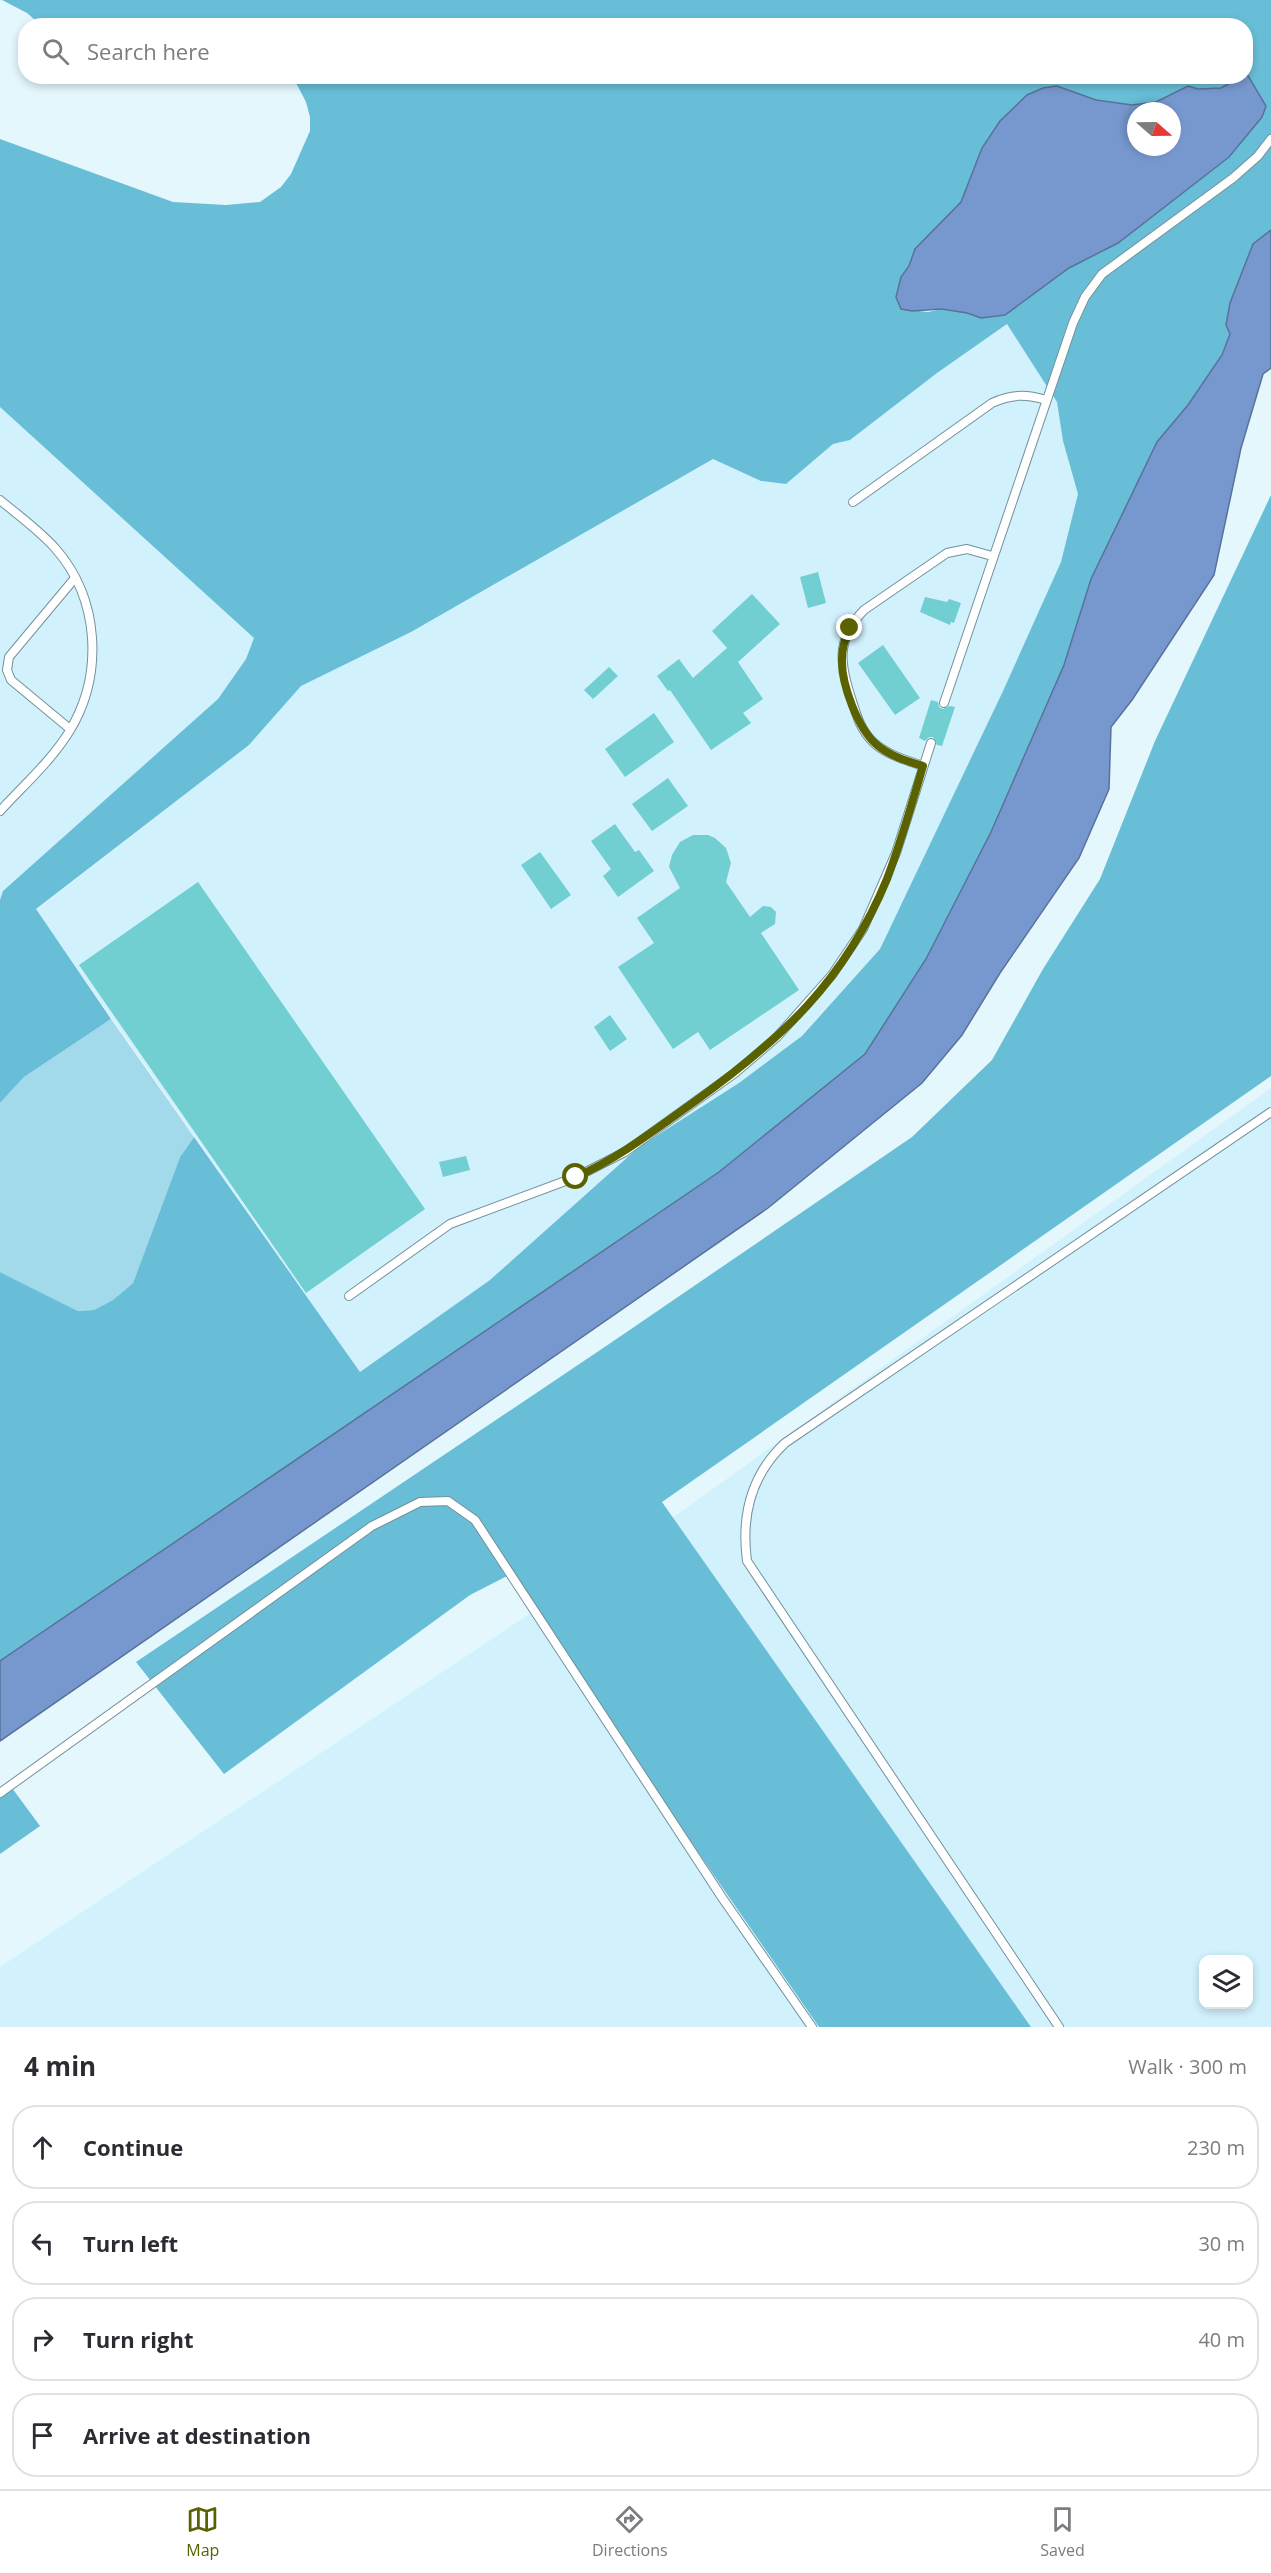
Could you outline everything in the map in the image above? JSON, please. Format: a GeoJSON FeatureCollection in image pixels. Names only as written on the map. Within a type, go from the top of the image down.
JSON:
{"type":"FeatureCollection","features":[{"type":"Feature","properties":{"kind":"lane"},"geometry":{"type":"LineString","coordinates":[[944,704],[992,556],[1078,310],[1097,279],[1113,264],[1246,168],[1271,139]]}},
{"type":"Feature","properties":{"kind":"lane"},"geometry":{"type":"LineString","coordinates":[[853,502],[992,403],[1003,398],[1021,395],[1046,400]]}},
{"type":"Feature","properties":{"kind":"lane"},"geometry":{"type":"LineString","coordinates":[[0,500],[56,549],[75,578],[90,621],[93,656],[87,690],[70,729],[0,811]]}},
{"type":"Feature","properties":{"kind":"lane"},"geometry":{"type":"LineString","coordinates":[[923,766],[890,754],[879,747],[860,725],[843,675],[845,638],[856,618],[864,610],[947,553],[967,549],[992,556]]}},
{"type":"Feature","properties":{"kind":"lane"},"geometry":{"type":"LineString","coordinates":[[70,729],[11,680],[7,663],[9,657],[75,578]]}},
{"type":"Feature","properties":{"kind":"lane"},"geometry":{"type":"LineString","coordinates":[[349,1296],[450,1224],[576,1177],[625,1152],[735,1072],[777,1037],[832,975],[862,929],[896,853],[931,742]]}},
{"type":"Feature","properties":{"kind":"lane"},"geometry":{"type":"LineString","coordinates":[[1059,2027],[747,1561],[744,1535],[746,1509],[761,1472],[785,1443],[1271,1112]]}},
{"type":"Feature","properties":{"kind":"lane"},"geometry":{"type":"LineString","coordinates":[[0,1793],[372,1526],[420,1502],[448,1501],[475,1520],[717,1889],[812,2027]]}},
{"type":"Feature","properties":{"kind":"shaded area"},"geometry":{"type":"Polygon","coordinates":[[[2,0],[1271,0],[1271,230],[1253,244],[1230,334],[1208,388],[1120,549],[1040,719],[991,832],[926,959],[865,1054],[719,1172],[0,1661],[0,1272],[78,1311],[94,1310],[113,1300],[133,1283],[180,1157],[194,1137],[360,1372],[490,1280],[639,1147],[739,1083],[802,1036],[880,949],[1003,691],[1061,562],[1078,494],[1063,441],[1057,402],[1007,324],[937,373],[850,440],[833,444],[786,484],[761,481],[713,459],[411,632],[301,686],[249,745],[36,909],[111,1019],[24,1077],[0,1103],[0,900],[3,891],[218,699],[246,659],[254,638],[0,407],[0,139],[173,202],[226,205],[260,202],[281,187],[291,174],[310,131],[310,117],[306,102],[297,84],[1229,84],[1221,88],[1198,89],[1188,86],[1156,102],[1127,102],[1127,104],[1096,100],[1057,86],[982,148],[961,202],[915,249],[909,266],[901,277],[896,297],[901,309],[928,312],[942,309],[981,318],[1005,315],[1069,268],[1118,242],[1229,157],[1266,107],[1252,84],[1253,18],[33,18],[2,0]]]}},
{"type":"Feature","properties":{"kind":"shaded area"},"geometry":{"type":"Polygon","coordinates":[[[1228,84],[1253,84],[1266,106],[1262,117],[1229,157],[1118,243],[1069,268],[1005,315],[981,318],[942,309],[912,311],[901,309],[896,297],[901,277],[909,266],[915,249],[961,202],[982,148],[1000,121],[1027,95],[1043,88],[1057,86],[1096,100],[1127,104],[1127,156],[1181,156],[1181,102],[1156,102],[1188,86],[1198,89],[1221,88],[1228,84]]]}},
{"type":"Feature","properties":{"kind":"shaded area"},"geometry":{"type":"Polygon","coordinates":[[[1271,230],[1271,368],[1263,374],[1241,448],[1214,575],[1132,700],[1111,727],[1109,789],[1079,858],[1000,973],[962,1035],[922,1083],[768,1208],[0,1741],[0,1661],[719,1172],[865,1054],[926,959],[991,832],[1064,665],[1091,579],[1157,442],[1188,405],[1222,355],[1230,334],[1226,325],[1230,303],[1253,244],[1271,230]]]}},
{"type":"Feature","properties":{"kind":"shaded area"},"geometry":{"type":"Polygon","coordinates":[[[1008,324],[1057,402],[1063,441],[1078,494],[1061,562],[1003,691],[880,949],[802,1036],[490,1280],[360,1372],[36,910],[249,745],[301,686],[411,632],[713,459],[761,481],[786,484],[833,444],[850,440],[937,373],[1008,324]]]}},
{"type":"Feature","properties":{"kind":"shaded area"},"geometry":{"type":"Polygon","coordinates":[[[0,407],[255,637],[246,659],[218,699],[3,891],[0,900],[0,407]]]}},
{"type":"Feature","properties":{"kind":"shaded area"},"geometry":{"type":"Polygon","coordinates":[[[1271,495],[1271,1076],[662,1502],[1031,2027],[819,2027],[507,1576],[470,1595],[224,1774],[136,1662],[912,1137],[992,1060],[1043,969],[1100,879],[1155,741],[1271,495]]]}},
{"type":"Feature","properties":{"kind":"shaded area"},"geometry":{"type":"Polygon","coordinates":[[[111,1019],[194,1137],[180,1157],[133,1283],[113,1300],[94,1310],[78,1311],[0,1272],[0,1103],[24,1077],[111,1019]]]}},
{"type":"Feature","properties":{"kind":"shaded area"},"geometry":{"type":"Polygon","coordinates":[[[1271,1088],[1271,2027],[0,2027],[0,1967],[657,1529],[1271,1088]]]}},
{"type":"Feature","properties":{"kind":"shaded area"},"geometry":{"type":"Polygon","coordinates":[[[12,1788],[40,1826],[0,1854],[0,1796],[12,1788]]]}},
{"type":"Feature","properties":{"kind":"building"},"geometry":{"type":"Polygon","coordinates":[[[818,572],[826,603],[808,608],[800,577],[818,572]]]}},
{"type":"Feature","properties":{"kind":"building"},"geometry":{"type":"Polygon","coordinates":[[[752,594],[780,624],[738,662],[763,699],[743,713],[751,723],[711,750],[670,690],[668,691],[657,676],[679,659],[693,678],[727,648],[712,631],[752,594]]]}},
{"type":"Feature","properties":{"kind":"building"},"geometry":{"type":"Polygon","coordinates":[[[925,597],[947,602],[949,599],[961,603],[954,623],[951,622],[950,625],[920,612],[925,597]]]}},
{"type":"Feature","properties":{"kind":"building"},"geometry":{"type":"Polygon","coordinates":[[[883,645],[920,698],[895,715],[858,663],[883,645]]]}},
{"type":"Feature","properties":{"kind":"building"},"geometry":{"type":"Polygon","coordinates":[[[609,667],[618,676],[593,699],[584,690],[609,667]]]}},
{"type":"Feature","properties":{"kind":"building"},"geometry":{"type":"Polygon","coordinates":[[[931,700],[938,702],[939,707],[943,709],[950,706],[955,707],[942,746],[937,745],[933,737],[925,741],[919,738],[931,700]]]}},
{"type":"Feature","properties":{"kind":"building"},"geometry":{"type":"Polygon","coordinates":[[[654,713],[674,742],[625,777],[605,749],[654,713]]]}},
{"type":"Feature","properties":{"kind":"building"},"geometry":{"type":"Polygon","coordinates":[[[668,778],[688,806],[652,831],[632,804],[668,778]]]}},
{"type":"Feature","properties":{"kind":"building"},"geometry":{"type":"Polygon","coordinates":[[[615,824],[635,852],[639,850],[654,871],[618,897],[603,876],[611,869],[591,841],[615,824]]]}},
{"type":"Feature","properties":{"kind":"building"},"geometry":{"type":"Polygon","coordinates":[[[693,835],[708,835],[726,848],[731,863],[726,882],[750,917],[763,906],[771,907],[776,912],[775,924],[761,933],[799,990],[710,1050],[698,1032],[673,1049],[618,967],[654,943],[637,918],[680,888],[669,867],[672,855],[680,842],[693,835]]]}},
{"type":"Feature","properties":{"kind":"building"},"geometry":{"type":"Polygon","coordinates":[[[540,852],[571,895],[551,909],[521,865],[540,852]]]}},
{"type":"Feature","properties":{"kind":"building"},"geometry":{"type":"Polygon","coordinates":[[[198,882],[425,1209],[306,1293],[79,965],[198,882]]]}},
{"type":"Feature","properties":{"kind":"building"},"geometry":{"type":"Polygon","coordinates":[[[610,1015],[627,1039],[610,1051],[594,1027],[610,1015]]]}},
{"type":"Feature","properties":{"kind":"building"},"geometry":{"type":"Polygon","coordinates":[[[466,1156],[470,1170],[443,1177],[439,1162],[466,1156]]]}},
{"type":"Feature","properties":{"kind":"route"},"geometry":{"type":"LineString","coordinates":[[576,1177],[625,1152],[735,1072],[777,1037],[797,1018],[832,975],[848,953],[875,904],[896,853],[923,766],[890,754],[879,747],[860,725],[843,675],[842,650],[850,628]]}}]}
